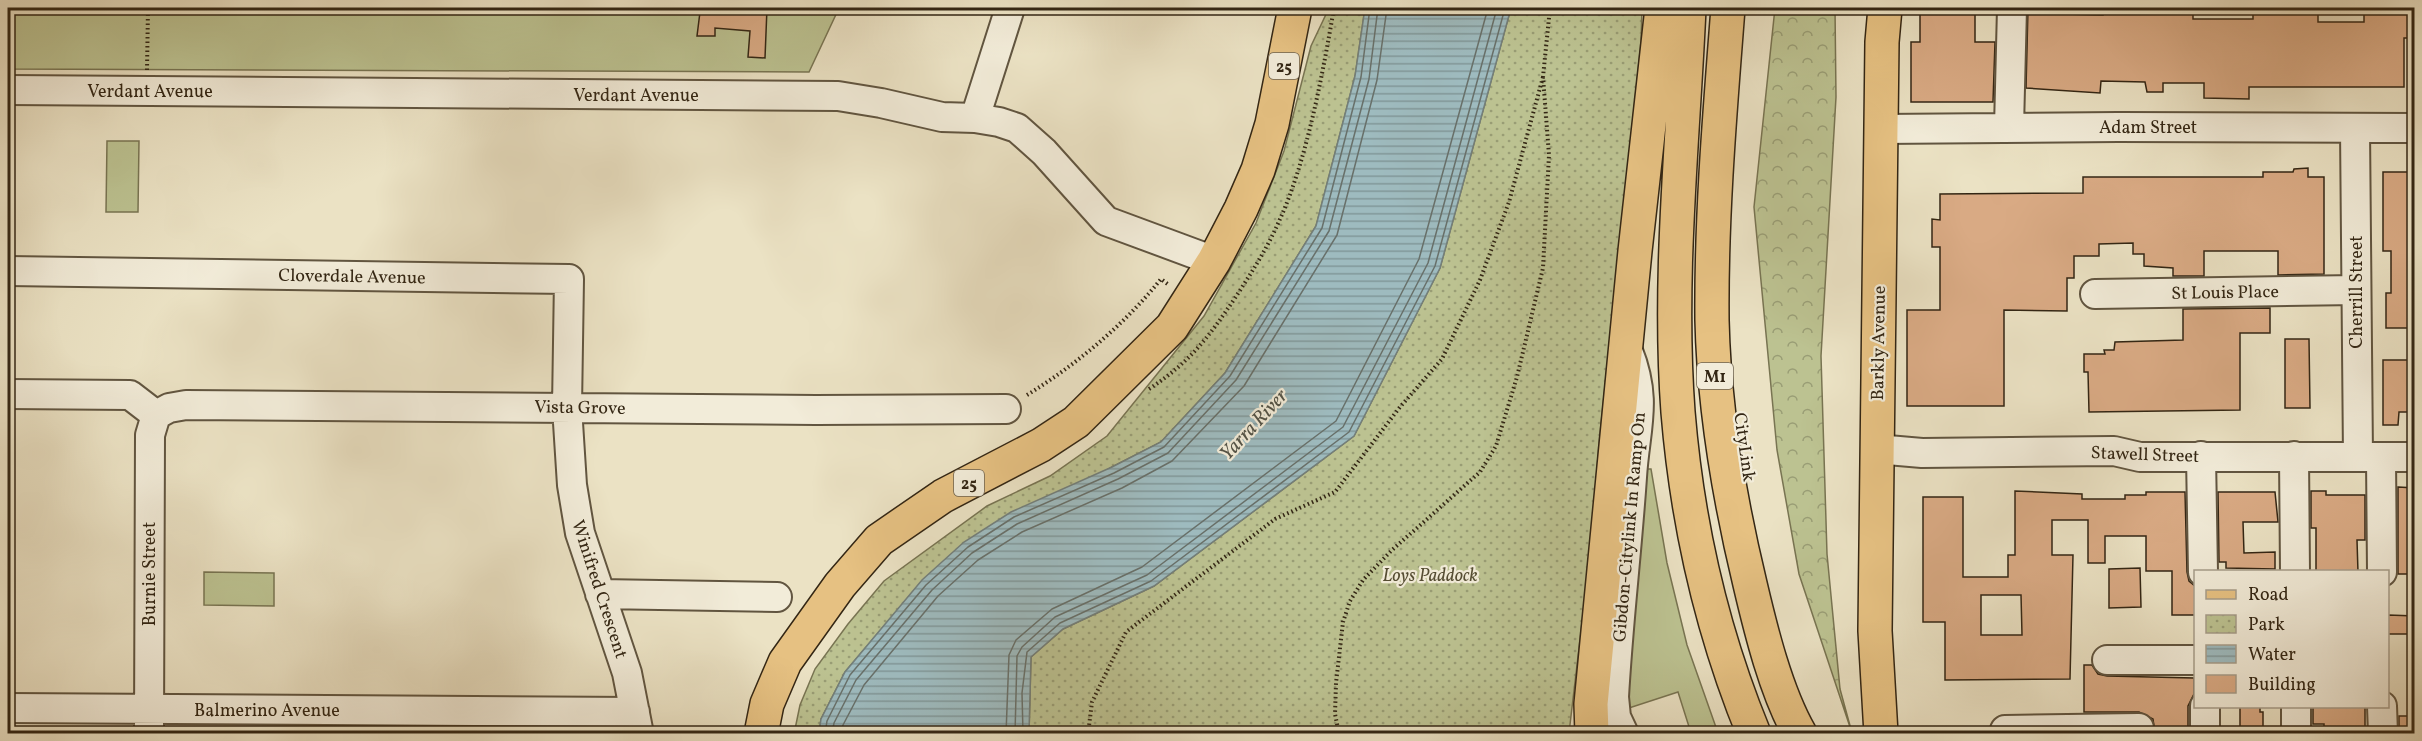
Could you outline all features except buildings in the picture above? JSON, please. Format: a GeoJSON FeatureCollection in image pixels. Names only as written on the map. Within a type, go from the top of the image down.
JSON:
{"type":"FeatureCollection","features":[{"type":"Feature","properties":{"kind":"main road","name":"25"},"geometry":{"type":"LineString","coordinates":[[761,734],[767,704],[785,662],[840,585],[879,540],[943,496],[1041,445],[1076,422],[1172,327],[1214,261],[1258,170],[1272,124],[1295,8]]}},
{"type":"Feature","properties":{"kind":"main road"},"geometry":{"type":"LineString","coordinates":[[1610,726],[1593,677],[1625,343],[1662,8]]}},
{"type":"Feature","properties":{"kind":"main road","name":"M1"},"geometry":{"type":"LineString","coordinates":[[1689,8],[1677,264],[1678,411],[1687,486],[1699,553],[1717,625],[1754,734]]}},
{"type":"Feature","properties":{"kind":"main road","name":"M1"},"geometry":{"type":"LineString","coordinates":[[1728,8],[1715,205],[1712,320],[1716,385],[1722,444],[1735,519],[1755,605],[1774,668],[1800,734]]}},
{"type":"Feature","properties":{"kind":"main road","name":"CityLink"},"geometry":{"type":"LineString","coordinates":[[1748,8],[1740,81],[1732,261],[1732,328],[1737,393],[1745,462],[1764,553],[1783,626],[1819,734]]}},
{"type":"Feature","properties":{"kind":"main road","name":"Barkly Avenue"},"geometry":{"type":"LineString","coordinates":[[1873,8],[1882,42]]}},
{"type":"Feature","properties":{"kind":"main road","name":"Barkly Avenue"},"geometry":{"type":"LineString","coordinates":[[1881,734],[1875,644],[1876,449],[1882,42],[1885,8]]}},
{"type":"Feature","properties":{"kind":"main road","name":"Barkly Avenue"},"geometry":{"type":"LineString","coordinates":[[1875,644],[1885,688],[1901,734]]}},
{"type":"Feature","properties":{"kind":"street"},"geometry":{"type":"LineString","coordinates":[[975,118],[1010,8]]}},
{"type":"Feature","properties":{"kind":"street"},"geometry":{"type":"LineString","coordinates":[[2009,127],[2012,8]]}},
{"type":"Feature","properties":{"kind":"street","name":"Verdant Avenue"},"geometry":{"type":"LineString","coordinates":[[8,90],[838,96],[882,103],[942,117],[975,118],[1017,128],[1029,137],[1106,221],[1214,261]]}},
{"type":"Feature","properties":{"kind":"street","name":"Adam Street"},"geometry":{"type":"LineString","coordinates":[[1881,129],[2415,128]]}},
{"type":"Feature","properties":{"kind":"street","name":"Cherrill Street"},"geometry":{"type":"LineString","coordinates":[[2355,129],[2356,290],[2369,457],[2382,570]]}},
{"type":"Feature","properties":{"kind":"street","name":"Cloverdale Avenue"},"geometry":{"type":"LineString","coordinates":[[8,271],[569,279],[567,407]]}},
{"type":"Feature","properties":{"kind":"street","name":"St Louis Place"},"geometry":{"type":"LineString","coordinates":[[2095,294],[2356,290]]}},
{"type":"Feature","properties":{"kind":"street"},"geometry":{"type":"LineString","coordinates":[[8,394],[130,395],[156,415]]}},
{"type":"Feature","properties":{"kind":"street","name":"Vista Grove"},"geometry":{"type":"LineString","coordinates":[[156,415],[169,408],[186,405],[816,410],[1017,402]]}},
{"type":"Feature","properties":{"kind":"street","name":"Winifred Crescent"},"geometry":{"type":"LineString","coordinates":[[567,407],[575,505],[580,533],[627,673],[637,723]]}},
{"type":"Feature","properties":{"kind":"street","name":"Burnie Street"},"geometry":{"type":"LineString","coordinates":[[149,721],[150,435],[156,415]]}},
{"type":"Feature","properties":{"kind":"street","name":"Stawell Street"},"geometry":{"type":"LineString","coordinates":[[1876,449],[1922,453],[2114,452],[2140,457],[2415,457]]}},
{"type":"Feature","properties":{"kind":"street"},"geometry":{"type":"LineString","coordinates":[[2201,456],[2203,570]]}},
{"type":"Feature","properties":{"kind":"street"},"geometry":{"type":"LineString","coordinates":[[2294,456],[2295,570]]}},
{"type":"Feature","properties":{"kind":"street"},"geometry":{"type":"LineString","coordinates":[[600,594],[777,597]]}},
{"type":"Feature","properties":{"kind":"street"},"geometry":{"type":"LineString","coordinates":[[2107,660],[2194,660]]}},
{"type":"Feature","properties":{"kind":"street","name":"Balmerino Avenue"},"geometry":{"type":"LineString","coordinates":[[8,708],[149,721],[637,723]]}},
{"type":"Feature","properties":{"kind":"street"},"geometry":{"type":"LineString","coordinates":[[2205,708],[2205,734]]}},
{"type":"Feature","properties":{"kind":"street"},"geometry":{"type":"LineString","coordinates":[[2296,708],[2296,734]]}},
{"type":"Feature","properties":{"kind":"street"},"geometry":{"type":"LineString","coordinates":[[2382,708],[2382,734]]}},
{"type":"Feature","properties":{"kind":"street"},"geometry":{"type":"LineString","coordinates":[[2005,734],[2005,730],[2088,731],[2139,728]]}},
{"type":"Feature","properties":{"kind":"path"},"geometry":{"type":"LineString","coordinates":[[147,72],[148,8]]}},
{"type":"Feature","properties":{"kind":"path"},"geometry":{"type":"LineString","coordinates":[[1088,734],[1092,702],[1126,632],[1275,519],[1335,492],[1400,407],[1442,359],[1480,280],[1509,202],[1543,78],[1550,8]]}},
{"type":"Feature","properties":{"kind":"path"},"geometry":{"type":"LineString","coordinates":[[1339,734],[1335,714],[1336,683],[1343,622],[1350,601],[1363,580],[1391,551],[1480,472],[1496,446],[1500,434],[1517,377],[1543,268],[1549,155],[1543,78]]}},
{"type":"Feature","properties":{"kind":"path"},"geometry":{"type":"LineString","coordinates":[[1017,402],[1050,381],[1117,327],[1161,279],[1173,288]]}},
{"type":"Feature","properties":{"kind":"green space"},"geometry":{"type":"Polygon","coordinates":[[[8,8],[839,8],[809,72],[8,69],[8,8]]]}},
{"type":"Feature","properties":{"kind":"green space"},"geometry":{"type":"Polygon","coordinates":[[[1329,8],[1365,8],[1355,76],[1316,226],[1225,373],[1161,442],[1112,467],[922,581],[845,672],[821,719],[819,733],[794,734],[800,705],[815,669],[884,581],[987,506],[1050,476],[1107,436],[1204,316],[1256,223],[1284,151],[1311,46],[1329,8]]]}},
{"type":"Feature","properties":{"kind":"green space","name":"Loys Paddock"},"geometry":{"type":"Polygon","coordinates":[[[1511,8],[1642,8],[1641,42],[1599,443],[1591,546],[1569,733],[1029,734],[1031,657],[1063,629],[1154,586],[1354,436],[1440,268],[1511,8]]]}},
{"type":"Feature","properties":{"kind":"green space"},"geometry":{"type":"Polygon","coordinates":[[[1775,8],[1835,8],[1836,97],[1821,356],[1827,554],[1840,689],[1852,733],[1799,574],[1777,450],[1754,207],[1775,8]]]}},
{"type":"Feature","properties":{"kind":"green space"},"geometry":{"type":"Polygon","coordinates":[[[107,141],[139,141],[138,212],[106,212],[107,141]]]}},
{"type":"Feature","properties":{"kind":"green space"},"geometry":{"type":"Polygon","coordinates":[[[1640,469],[1651,469],[1667,563],[1687,645],[1718,733],[1691,733],[1678,692],[1629,708],[1623,661],[1640,469]]]}},
{"type":"Feature","properties":{"kind":"green space"},"geometry":{"type":"Polygon","coordinates":[[[204,572],[274,573],[274,606],[204,605],[204,572]]]}},
{"type":"Feature","properties":{"kind":"water","name":"Yarra River"},"geometry":{"type":"Polygon","coordinates":[[[1365,8],[1511,8],[1440,268],[1354,436],[1154,586],[1063,629],[1031,657],[1029,733],[819,733],[821,719],[845,672],[922,580],[964,542],[1011,512],[1112,467],[1161,442],[1225,373],[1316,226],[1355,76],[1365,8]]]}}]}
